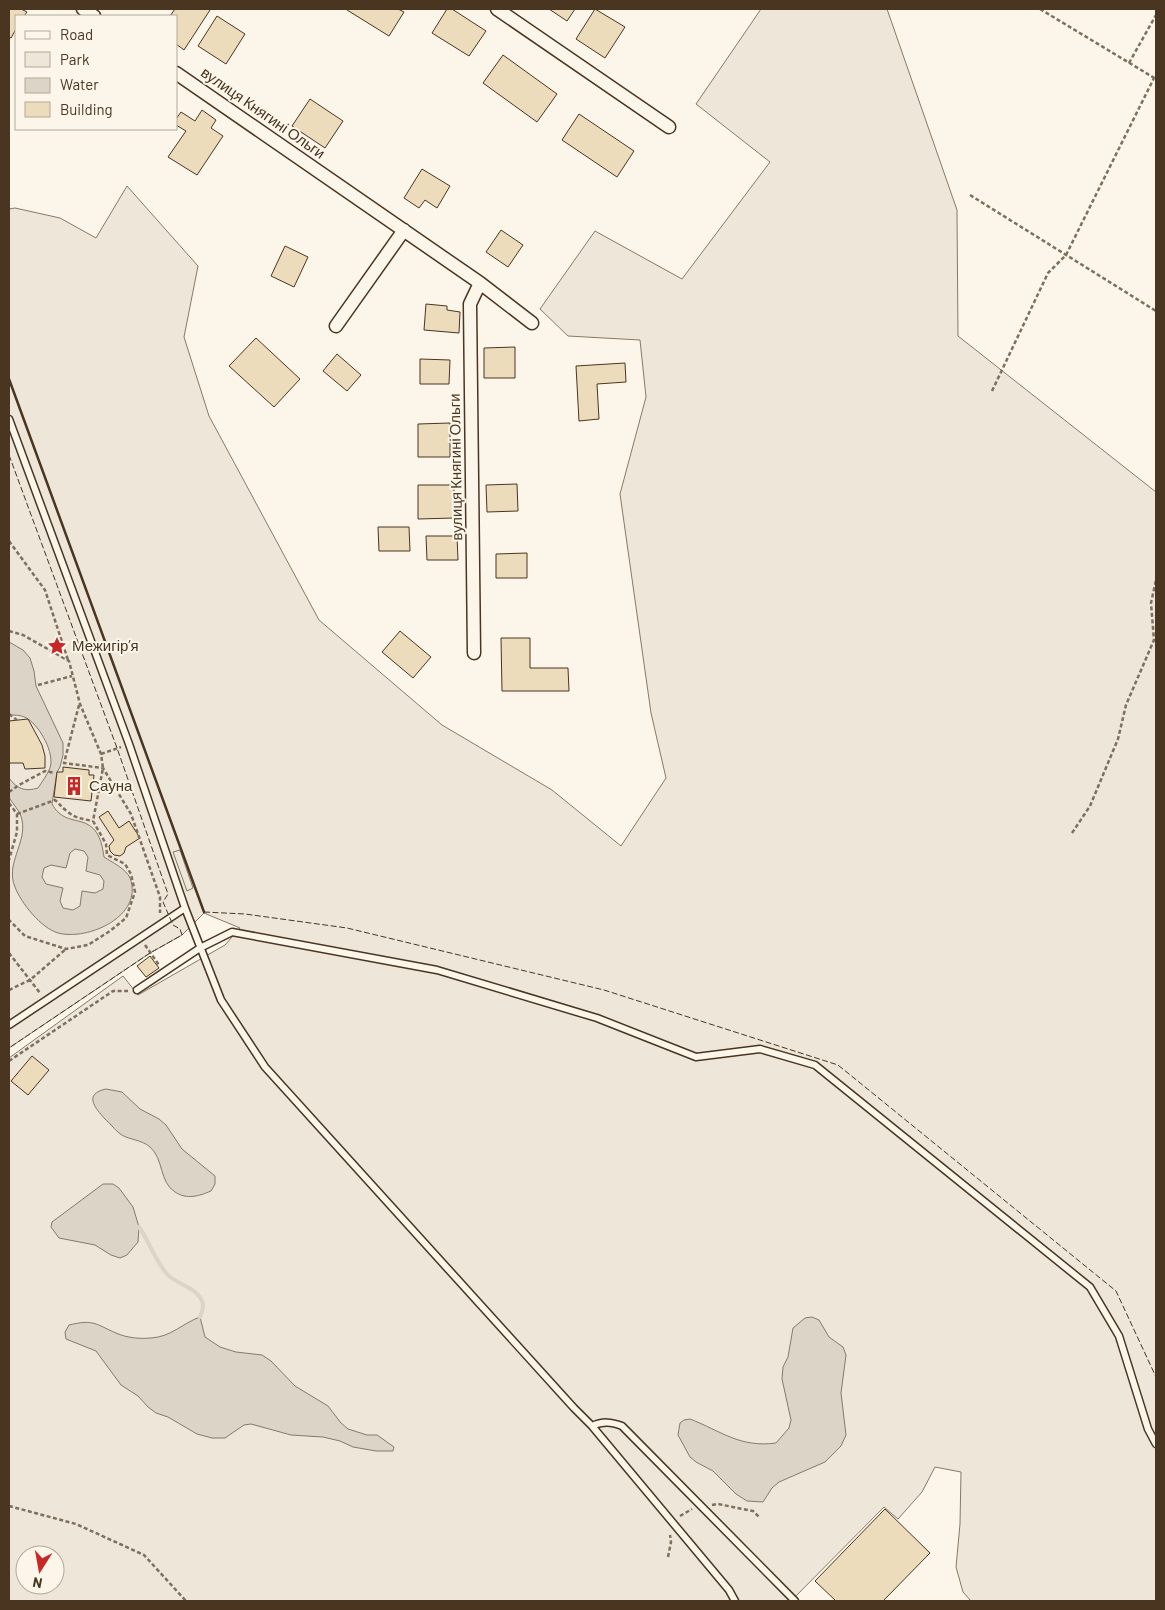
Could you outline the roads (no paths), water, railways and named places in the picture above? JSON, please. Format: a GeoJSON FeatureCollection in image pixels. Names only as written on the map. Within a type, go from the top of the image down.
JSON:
{"type":"FeatureCollection","features":[{"type":"Feature","properties":{"kind":"street"},"geometry":{"type":"LineString","coordinates":[[497,9],[668,128]]}},
{"type":"Feature","properties":{"kind":"street","name":"вулиця Княгині Ольги"},"geometry":{"type":"LineString","coordinates":[[178,74],[480,283],[532,323]]}},
{"type":"Feature","properties":{"kind":"street"},"geometry":{"type":"LineString","coordinates":[[336,326],[404,230]]}},
{"type":"Feature","properties":{"kind":"street","name":"вулиця Княгині Ольги"},"geometry":{"type":"LineString","coordinates":[[474,653],[470,304],[480,283]]}},
{"type":"Feature","properties":{"kind":"lane"},"geometry":{"type":"LineString","coordinates":[[9,419],[129,744],[185,908],[221,1000],[265,1067],[592,1426],[729,1590],[735,1601]]}},
{"type":"Feature","properties":{"kind":"lane"},"geometry":{"type":"LineString","coordinates":[[9,1025],[185,908]]}},
{"type":"Feature","properties":{"kind":"lane"},"geometry":{"type":"LineString","coordinates":[[137,990],[200,948],[232,932],[437,970],[597,1018],[696,1057],[760,1049],[815,1065],[1090,1286],[1119,1336],[1148,1429],[1156,1444]]}},
{"type":"Feature","properties":{"kind":"lane"},"geometry":{"type":"LineString","coordinates":[[592,1426],[600,1422],[612,1422],[622,1426],[795,1601]]}},
{"type":"Feature","properties":{"kind":"water"},"geometry":{"type":"Polygon","coordinates":[[[9,642],[23,650],[30,658],[36,686],[63,743],[63,755],[57,772],[52,804],[62,815],[85,823],[94,829],[101,842],[104,857],[122,869],[130,878],[132,892],[129,904],[110,923],[98,929],[70,934],[58,933],[52,930],[32,914],[15,887],[13,878],[14,862],[23,829],[21,816],[8,795],[9,778],[22,789],[38,788],[49,771],[51,762],[42,734],[33,723],[26,718],[9,715],[9,642]],[[75,849],[70,853],[66,868],[51,865],[44,868],[42,877],[46,884],[63,888],[60,901],[63,908],[73,910],[80,906],[82,891],[95,893],[103,889],[104,881],[100,875],[86,871],[88,857],[84,851],[75,849]]]}},
{"type":"Feature","properties":{"kind":"water"},"geometry":{"type":"Polygon","coordinates":[[[106,1089],[122,1092],[140,1109],[166,1125],[182,1149],[215,1176],[215,1184],[211,1191],[198,1196],[188,1197],[170,1188],[158,1158],[150,1147],[119,1133],[95,1106],[93,1098],[95,1094],[106,1089]]]}},
{"type":"Feature","properties":{"kind":"water"},"geometry":{"type":"Polygon","coordinates":[[[103,1184],[113,1184],[119,1188],[133,1207],[139,1227],[138,1242],[127,1255],[120,1258],[95,1245],[59,1238],[51,1227],[52,1222],[103,1184]]]}},
{"type":"Feature","properties":{"kind":"water"},"geometry":{"type":"Polygon","coordinates":[[[200,1317],[205,1337],[220,1347],[236,1352],[262,1355],[271,1361],[295,1386],[328,1406],[348,1429],[367,1435],[377,1435],[394,1447],[393,1451],[376,1451],[353,1447],[340,1441],[323,1437],[291,1435],[251,1424],[244,1425],[225,1438],[212,1438],[197,1434],[148,1407],[138,1396],[121,1385],[96,1351],[66,1339],[65,1332],[69,1325],[84,1322],[98,1325],[125,1336],[151,1338],[165,1335],[200,1317]]]}},
{"type":"Feature","properties":{"kind":"water"},"geometry":{"type":"Polygon","coordinates":[[[812,1317],[819,1320],[829,1337],[843,1347],[846,1355],[841,1393],[846,1435],[841,1446],[825,1462],[779,1482],[772,1488],[763,1502],[747,1501],[736,1494],[713,1471],[690,1457],[678,1435],[680,1423],[690,1419],[741,1441],[763,1444],[776,1443],[789,1428],[791,1420],[782,1379],[783,1367],[788,1357],[793,1328],[805,1318],[812,1317]]]}},
{"type":"Feature","properties":{"kind":"waterway"},"geometry":{"type":"LineString","coordinates":[[139,1227],[159,1264],[167,1274],[190,1288],[201,1299],[203,1306],[200,1317]]}},
{"type":"Feature","properties":{"kind":"place","name":"Межигір’я"},"geometry":{"type":"Point","coordinates":[57,646]}},
{"type":"Feature","properties":{"kind":"place","name":"Сауна"},"geometry":{"type":"Point","coordinates":[74,786]}}]}
